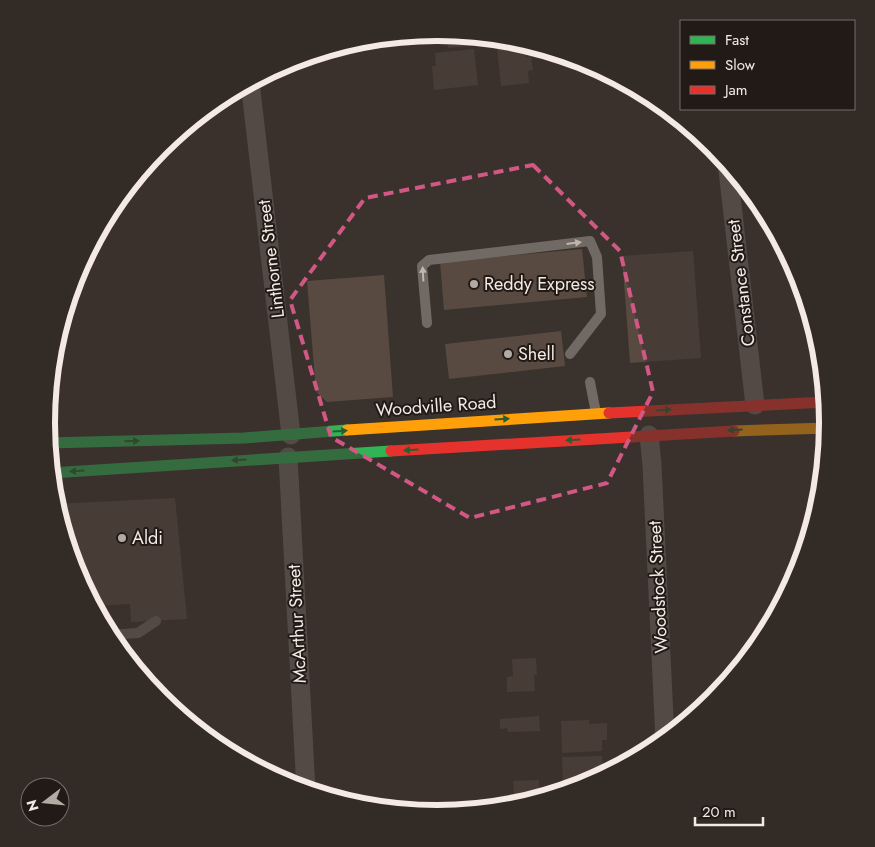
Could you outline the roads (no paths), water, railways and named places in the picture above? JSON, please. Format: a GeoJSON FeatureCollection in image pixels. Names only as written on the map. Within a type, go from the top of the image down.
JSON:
{"type":"FeatureCollection","features":[{"type":"Feature","properties":{"kind":"main road","name":"Woodville Road"},"geometry":{"type":"LineString","coordinates":[[56,443],[244,438],[471,421],[819,402]]}},
{"type":"Feature","properties":{"kind":"main road"},"geometry":{"type":"LineString","coordinates":[[59,472],[648,435],[820,428]]}},
{"type":"Feature","properties":{"kind":"street","name":"Linthorne Street"},"geometry":{"type":"LineString","coordinates":[[251,90],[291,435]]}},
{"type":"Feature","properties":{"kind":"street","name":"Constance Street"},"geometry":{"type":"LineString","coordinates":[[729,175],[755,405]]}},
{"type":"Feature","properties":{"kind":"street","name":"Woodstock Street"},"geometry":{"type":"LineString","coordinates":[[648,435],[652,465],[665,731]]}},
{"type":"Feature","properties":{"kind":"street","name":"McArthur Street"},"geometry":{"type":"LineString","coordinates":[[288,457],[306,782]]}},
{"type":"Feature","properties":{"kind":"lane"},"geometry":{"type":"LineString","coordinates":[[428,322],[422,266],[429,260],[590,241],[597,257],[600,314],[570,354]]}},
{"type":"Feature","properties":{"kind":"lane"},"geometry":{"type":"LineString","coordinates":[[590,382],[596,414]]}},
{"type":"Feature","properties":{"kind":"lane"},"geometry":{"type":"LineString","coordinates":[[119,634],[138,633],[156,621]]}},
{"type":"Feature","properties":{"kind":"place","name":"Reddy Express"},"geometry":{"type":"Point","coordinates":[474,284]}},
{"type":"Feature","properties":{"kind":"place","name":"Shell"},"geometry":{"type":"Point","coordinates":[508,354]}},
{"type":"Feature","properties":{"kind":"place","name":"Aldi"},"geometry":{"type":"Point","coordinates":[122,538]}}]}
